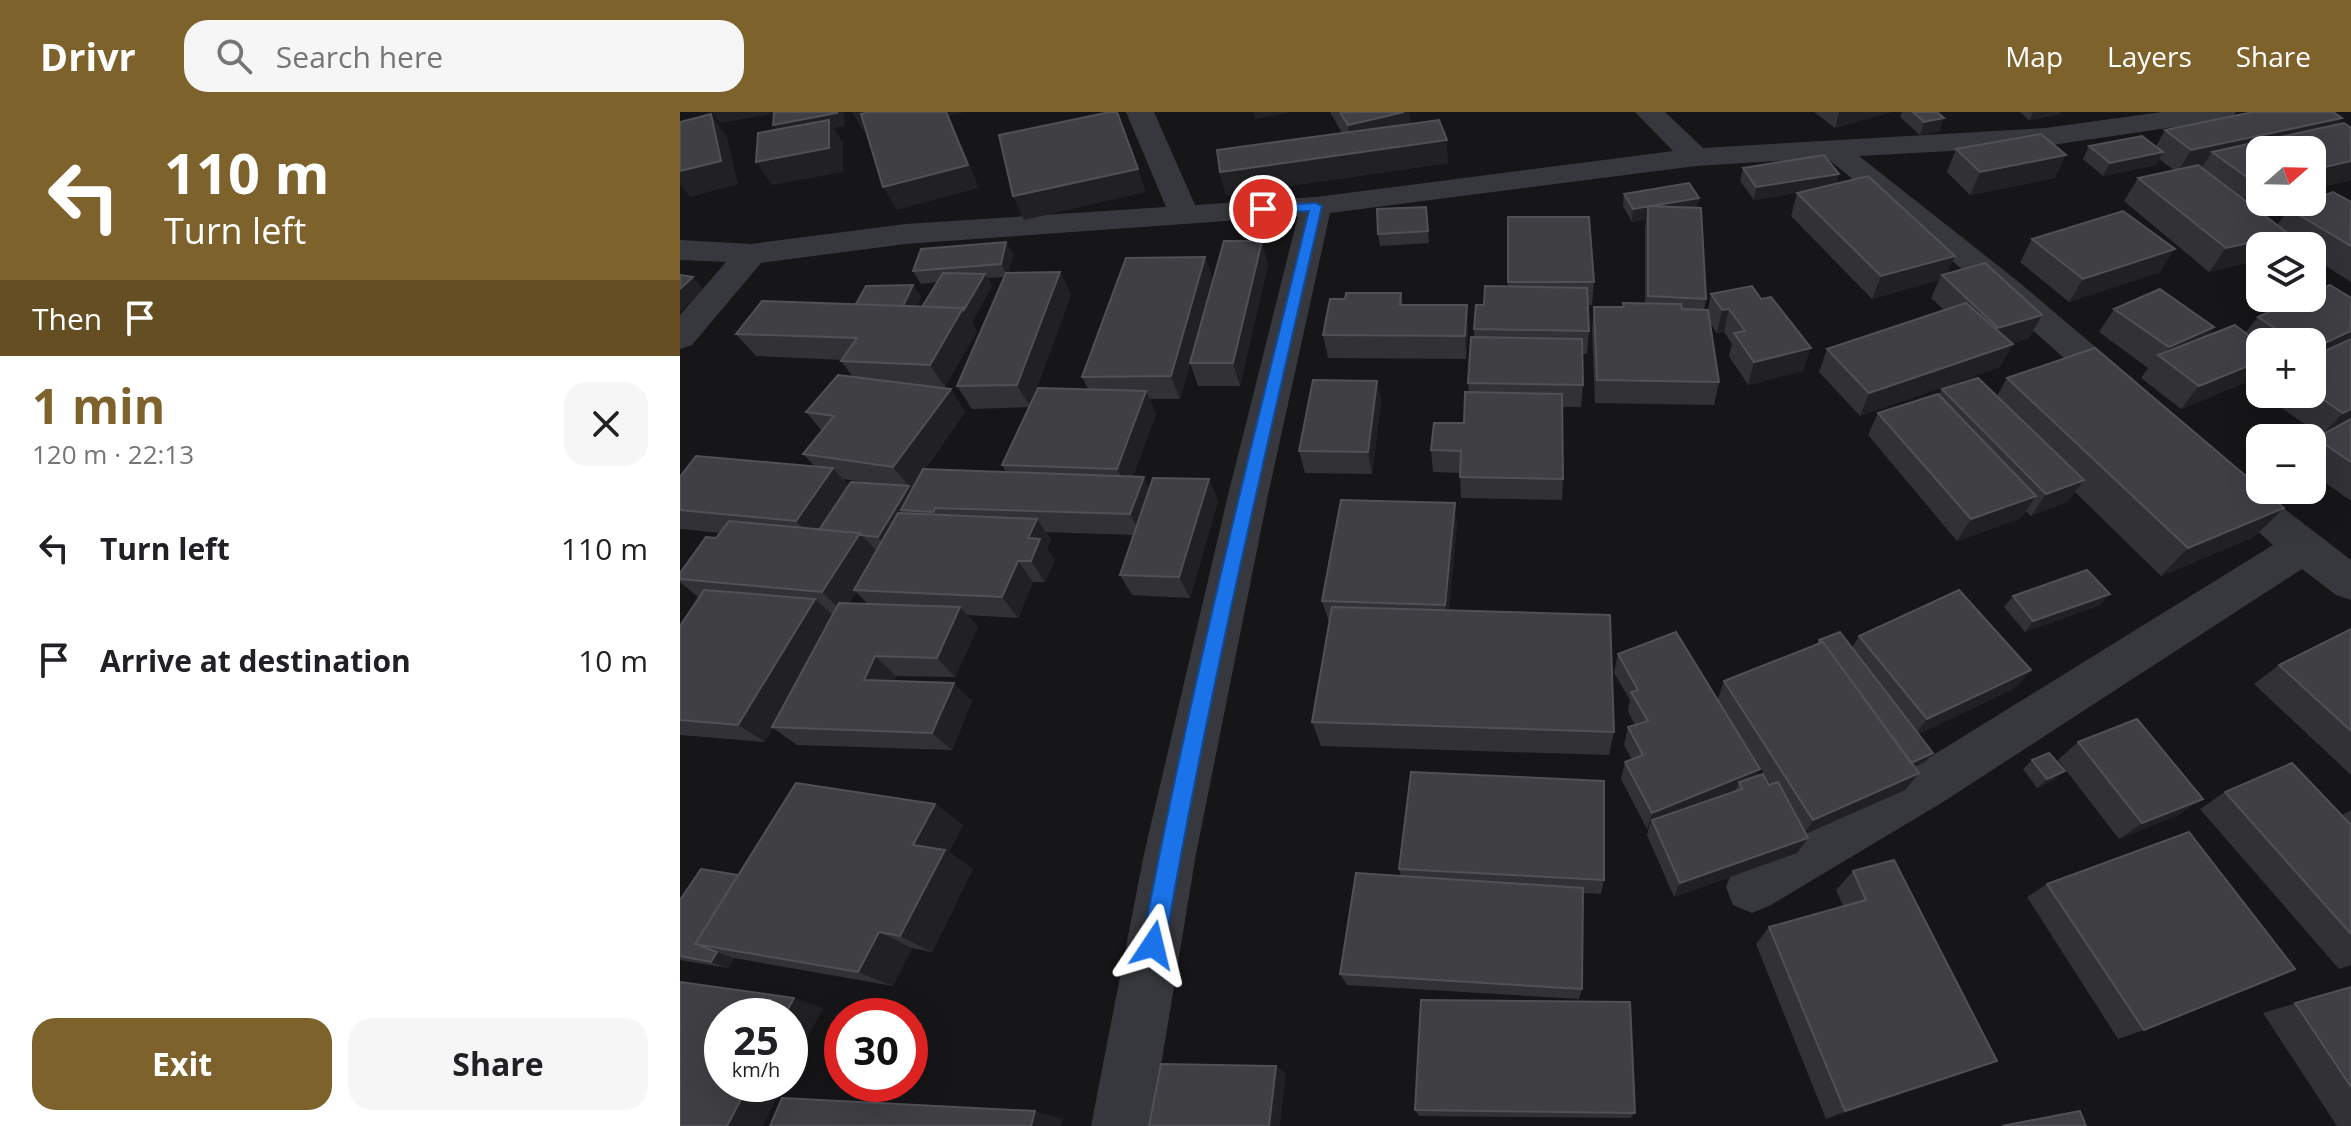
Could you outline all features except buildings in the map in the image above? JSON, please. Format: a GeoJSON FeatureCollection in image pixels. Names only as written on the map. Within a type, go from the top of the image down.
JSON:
{"type":"FeatureCollection","features":[{"type":"Feature","properties":{"kind":"street"},"geometry":{"type":"LineString","coordinates":[[1140,112],[1184,214]]}},
{"type":"Feature","properties":{"kind":"street"},"geometry":{"type":"LineString","coordinates":[[1649,112],[1696,157]]}},
{"type":"Feature","properties":{"kind":"street"},"geometry":{"type":"LineString","coordinates":[[680,250],[751,254],[905,234],[1316,206],[1696,157],[2045,137],[2209,113]]}},
{"type":"Feature","properties":{"kind":"street"},"geometry":{"type":"LineString","coordinates":[[1831,148],[2003,286],[2147,411]]}},
{"type":"Feature","properties":{"kind":"street"},"geometry":{"type":"LineString","coordinates":[[1121,1126],[1170,854],[1248,495],[1316,206]]}},
{"type":"Feature","properties":{"kind":"street"},"geometry":{"type":"LineString","coordinates":[[680,337],[751,254]]}},
{"type":"Feature","properties":{"kind":"street"},"geometry":{"type":"LineString","coordinates":[[2207,464],[2303,547],[2351,583]]}},
{"type":"Feature","properties":{"kind":"street"},"geometry":{"type":"LineString","coordinates":[[1752,887],[1926,786],[2303,547]]}},
{"type":"Feature","properties":{"kind":"route"},"geometry":{"type":"LineString","coordinates":[[1153,945],[1248,495],[1316,206],[1263,209]]}}]}
